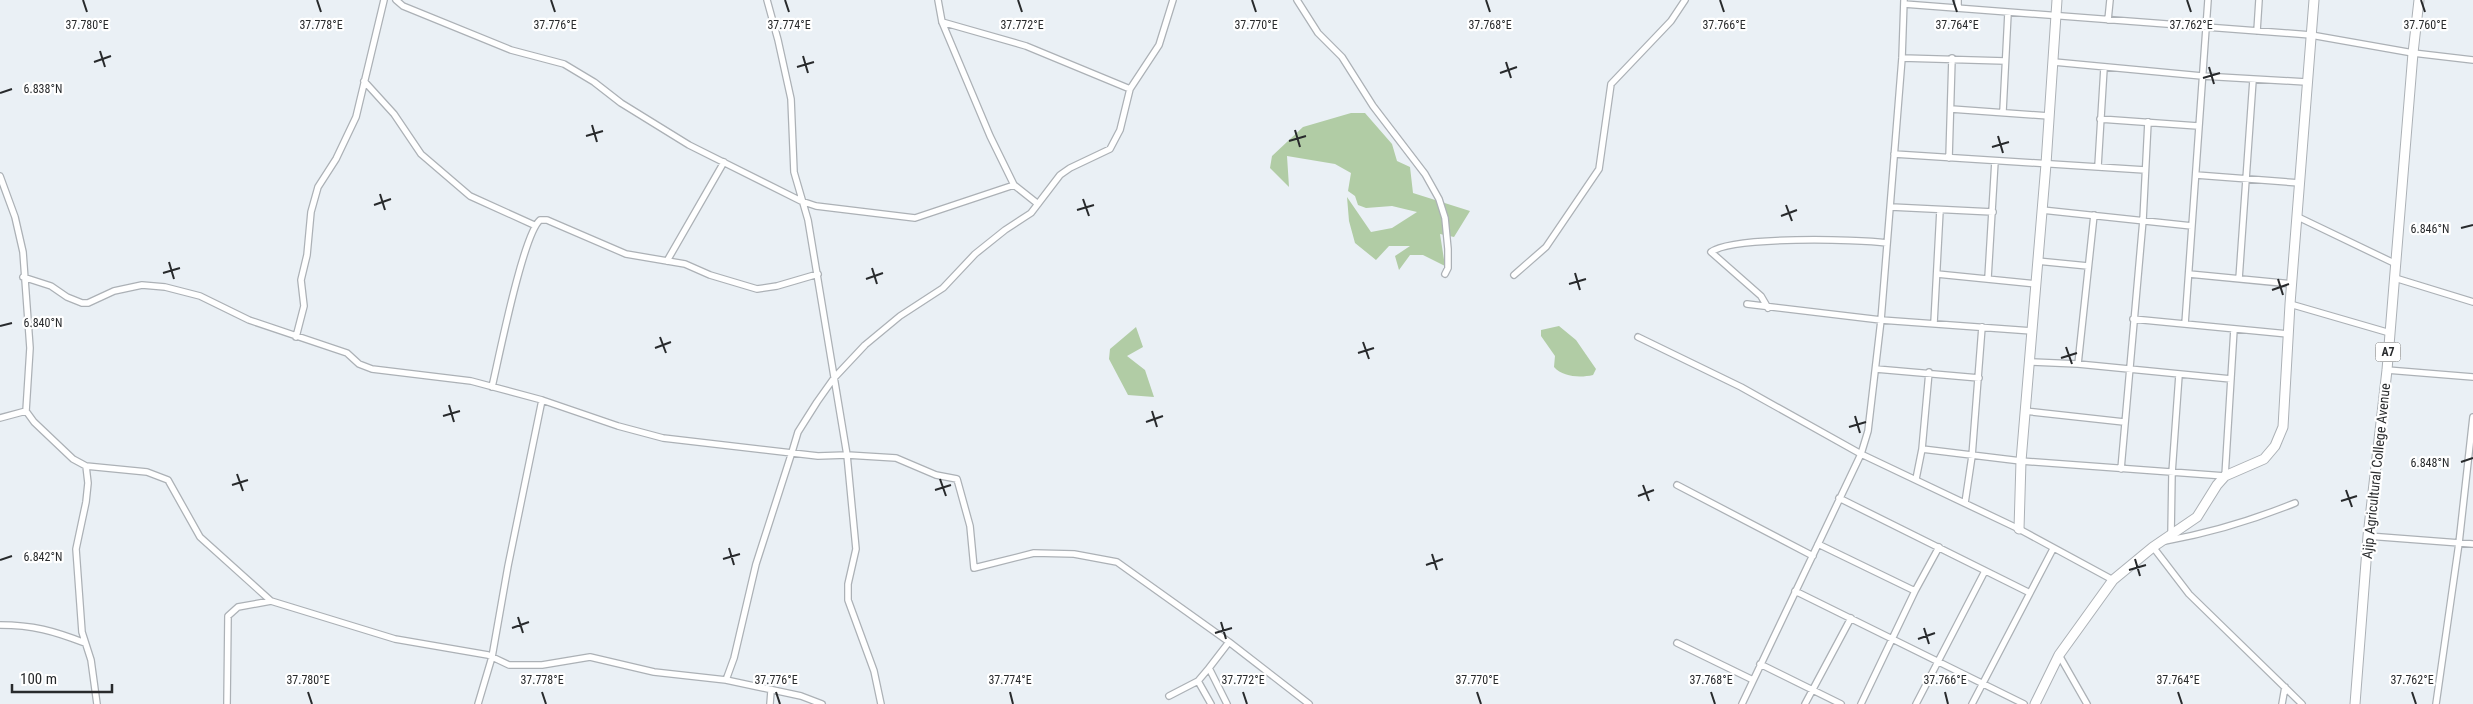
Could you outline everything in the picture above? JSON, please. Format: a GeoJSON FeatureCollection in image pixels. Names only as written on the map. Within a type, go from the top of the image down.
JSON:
{"type":"FeatureCollection","features":[{"type":"Feature","properties":{"kind":"main road"},"geometry":{"type":"LineString","coordinates":[[2019,529],[2020,461],[2046,164],[2057,0]]}},
{"type":"Feature","properties":{"kind":"main road"},"geometry":{"type":"LineString","coordinates":[[2035,704],[2059,656],[2112,580],[2153,547],[2197,518],[2216,485],[2225,476],[2264,459],[2275,446],[2283,427],[2306,82],[2314,0]]}},
{"type":"Feature","properties":{"kind":"main road","name":"Ajip Agricultural College Avenue"},"geometry":{"type":"LineString","coordinates":[[2355,704],[2368,536],[2387,370],[2419,0]]}},
{"type":"Feature","properties":{"kind":"street"},"geometry":{"type":"LineString","coordinates":[[296,337],[304,306],[301,280],[307,255],[311,212],[318,187],[336,159],[356,117],[384,0]]}},
{"type":"Feature","properties":{"kind":"street"},"geometry":{"type":"LineString","coordinates":[[396,0],[403,6],[511,50],[564,64],[652,123],[801,201],[816,206],[915,218],[1014,185]]}},
{"type":"Feature","properties":{"kind":"street"},"geometry":{"type":"LineString","coordinates":[[767,0],[791,98],[794,172],[808,220],[848,455],[856,549],[848,584],[848,600],[874,670],[881,704]]}},
{"type":"Feature","properties":{"kind":"street"},"geometry":{"type":"LineString","coordinates":[[938,0],[942,22],[990,136],[1014,185],[1038,204]]}},
{"type":"Feature","properties":{"kind":"street"},"geometry":{"type":"LineString","coordinates":[[726,680],[734,658],[756,564],[798,432],[834,378],[865,345],[900,316],[944,288],[975,254],[1005,230],[1031,214],[1060,175],[1070,168],[1110,149],[1117,140],[1130,89],[1156,51],[1173,0]]}},
{"type":"Feature","properties":{"kind":"street"},"geometry":{"type":"LineString","coordinates":[[1297,0],[1318,33],[1351,71],[1373,106],[1425,174],[1439,199],[1445,218],[1448,249],[1448,268],[1445,274]]}},
{"type":"Feature","properties":{"kind":"street"},"geometry":{"type":"LineString","coordinates":[[1514,275],[1546,247],[1599,169],[1612,84],[1671,21],[1686,0]]}},
{"type":"Feature","properties":{"kind":"street"},"geometry":{"type":"LineString","coordinates":[[1958,0],[1958,8]]}},
{"type":"Feature","properties":{"kind":"street"},"geometry":{"type":"LineString","coordinates":[[2108,20],[2110,0]]}},
{"type":"Feature","properties":{"kind":"street"},"geometry":{"type":"LineString","coordinates":[[2185,324],[2208,0]]}},
{"type":"Feature","properties":{"kind":"street"},"geometry":{"type":"LineString","coordinates":[[2257,31],[2259,0]]}},
{"type":"Feature","properties":{"kind":"street"},"geometry":{"type":"LineString","coordinates":[[1742,704],[1861,454],[1868,431],[1876,369],[1891,207],[1902,58],[1904,2],[2008,13],[2311,35],[2413,53],[2473,60]]}},
{"type":"Feature","properties":{"kind":"street"},"geometry":{"type":"LineString","coordinates":[[2004,111],[2008,13]]}},
{"type":"Feature","properties":{"kind":"street"},"geometry":{"type":"LineString","coordinates":[[942,22],[1026,46],[1130,89]]}},
{"type":"Feature","properties":{"kind":"street"},"geometry":{"type":"LineString","coordinates":[[1902,58],[2005,61]]}},
{"type":"Feature","properties":{"kind":"street"},"geometry":{"type":"LineString","coordinates":[[1949,158],[1952,58]]}},
{"type":"Feature","properties":{"kind":"street"},"geometry":{"type":"LineString","coordinates":[[2054,62],[2202,76],[2306,82]]}},
{"type":"Feature","properties":{"kind":"street"},"geometry":{"type":"LineString","coordinates":[[2098,166],[2104,68]]}},
{"type":"Feature","properties":{"kind":"street"},"geometry":{"type":"LineString","coordinates":[[2239,279],[2253,80]]}},
{"type":"Feature","properties":{"kind":"street"},"geometry":{"type":"LineString","coordinates":[[364,82],[394,114],[421,154],[470,196],[534,225]]}},
{"type":"Feature","properties":{"kind":"street"},"geometry":{"type":"LineString","coordinates":[[1951,109],[2004,111],[2049,116]]}},
{"type":"Feature","properties":{"kind":"street"},"geometry":{"type":"LineString","coordinates":[[2100,119],[2198,126]]}},
{"type":"Feature","properties":{"kind":"street"},"geometry":{"type":"LineString","coordinates":[[2121,469],[2143,220],[2148,122]]}},
{"type":"Feature","properties":{"kind":"street"},"geometry":{"type":"LineString","coordinates":[[1894,154],[2145,170]]}},
{"type":"Feature","properties":{"kind":"street"},"geometry":{"type":"LineString","coordinates":[[1988,278],[1995,161]]}},
{"type":"Feature","properties":{"kind":"street"},"geometry":{"type":"LineString","coordinates":[[667,261],[724,162]]}},
{"type":"Feature","properties":{"kind":"street"},"geometry":{"type":"LineString","coordinates":[[2196,175],[2300,183]]}},
{"type":"Feature","properties":{"kind":"street"},"geometry":{"type":"LineString","coordinates":[[0,176],[15,217],[23,252],[23,277],[30,348],[26,411],[34,422],[73,459],[86,466],[147,472],[168,480],[200,537],[272,601],[394,639],[492,657],[509,664],[523,666],[590,658],[654,672],[726,680],[801,696],[822,704]]}},
{"type":"Feature","properties":{"kind":"street"},"geometry":{"type":"LineString","coordinates":[[1891,207],[1993,212]]}},
{"type":"Feature","properties":{"kind":"street"},"geometry":{"type":"LineString","coordinates":[[1934,323],[1940,210]]}},
{"type":"Feature","properties":{"kind":"street"},"geometry":{"type":"LineString","coordinates":[[2042,210],[2192,226]]}},
{"type":"Feature","properties":{"kind":"street"},"geometry":{"type":"LineString","coordinates":[[2078,364],[2094,215]]}},
{"type":"Feature","properties":{"kind":"street"},"geometry":{"type":"LineString","coordinates":[[2298,217],[2396,264]]}},
{"type":"Feature","properties":{"kind":"street"},"geometry":{"type":"LineString","coordinates":[[492,386],[510,308],[534,225],[540,220],[547,220],[626,254],[685,264],[710,275],[758,289],[778,286],[818,274]]}},
{"type":"Feature","properties":{"kind":"street"},"geometry":{"type":"LineString","coordinates":[[1768,308],[1761,296],[1711,252],[1717,247],[1739,244],[1814,240],[1887,243]]}},
{"type":"Feature","properties":{"kind":"street"},"geometry":{"type":"LineString","coordinates":[[2037,261],[2088,266]]}},
{"type":"Feature","properties":{"kind":"street"},"geometry":{"type":"LineString","coordinates":[[1936,274],[2036,284]]}},
{"type":"Feature","properties":{"kind":"street"},"geometry":{"type":"LineString","coordinates":[[2189,274],[2292,284]]}},
{"type":"Feature","properties":{"kind":"street"},"geometry":{"type":"LineString","coordinates":[[23,277],[51,286],[82,304],[114,291],[142,285],[165,287],[200,296],[249,320],[347,353],[359,364],[372,369],[471,381],[542,400],[618,426],[663,438],[818,456],[848,455],[896,458],[936,475],[957,480],[970,526],[974,568],[1034,553],[1074,554],[1117,562],[1229,642],[1309,704]]}},
{"type":"Feature","properties":{"kind":"street"},"geometry":{"type":"LineString","coordinates":[[2395,278],[2473,302]]}},
{"type":"Feature","properties":{"kind":"street"},"geometry":{"type":"LineString","coordinates":[[1747,304],[1881,320],[2032,331]]}},
{"type":"Feature","properties":{"kind":"street"},"geometry":{"type":"LineString","coordinates":[[2290,304],[2390,333]]}},
{"type":"Feature","properties":{"kind":"street"},"geometry":{"type":"LineString","coordinates":[[2133,319],[2288,334]]}},
{"type":"Feature","properties":{"kind":"street"},"geometry":{"type":"LineString","coordinates":[[1965,503],[1972,456],[1982,326]]}},
{"type":"Feature","properties":{"kind":"street"},"geometry":{"type":"LineString","coordinates":[[1922,449],[2020,461],[2225,476],[2234,329]]}},
{"type":"Feature","properties":{"kind":"street"},"geometry":{"type":"LineString","coordinates":[[1638,337],[1741,388],[1861,454],[2019,529],[2112,580]]}},
{"type":"Feature","properties":{"kind":"street"},"geometry":{"type":"LineString","coordinates":[[2030,362],[2078,364],[2230,379]]}},
{"type":"Feature","properties":{"kind":"street"},"geometry":{"type":"LineString","coordinates":[[1876,369],[1929,372],[1979,378]]}},
{"type":"Feature","properties":{"kind":"street"},"geometry":{"type":"LineString","coordinates":[[2387,370],[2473,378]]}},
{"type":"Feature","properties":{"kind":"street"},"geometry":{"type":"LineString","coordinates":[[1916,479],[1922,449],[1929,372]]}},
{"type":"Feature","properties":{"kind":"street"},"geometry":{"type":"LineString","coordinates":[[2171,536],[2172,473],[2179,375]]}},
{"type":"Feature","properties":{"kind":"street"},"geometry":{"type":"LineString","coordinates":[[478,704],[492,657],[508,566],[542,400]]}},
{"type":"Feature","properties":{"kind":"street"},"geometry":{"type":"LineString","coordinates":[[0,418],[26,411]]}},
{"type":"Feature","properties":{"kind":"street"},"geometry":{"type":"LineString","coordinates":[[2024,411],[2124,422]]}},
{"type":"Feature","properties":{"kind":"street"},"geometry":{"type":"LineString","coordinates":[[2436,704],[2459,543],[2473,417]]}},
{"type":"Feature","properties":{"kind":"street"},"geometry":{"type":"LineString","coordinates":[[86,466],[88,483],[86,502],[76,549],[85,643],[91,660],[97,704]]}},
{"type":"Feature","properties":{"kind":"street"},"geometry":{"type":"LineString","coordinates":[[1676,485],[1813,556]]}},
{"type":"Feature","properties":{"kind":"street"},"geometry":{"type":"LineString","coordinates":[[1839,498],[2030,593]]}},
{"type":"Feature","properties":{"kind":"street"},"geometry":{"type":"LineString","coordinates":[[2162,542],[2198,535],[2295,504]]}},
{"type":"Feature","properties":{"kind":"street"},"geometry":{"type":"LineString","coordinates":[[2368,536],[2473,544]]}},
{"type":"Feature","properties":{"kind":"street"},"geometry":{"type":"LineString","coordinates":[[1818,544],[1915,591]]}},
{"type":"Feature","properties":{"kind":"street"},"geometry":{"type":"LineString","coordinates":[[1861,704],[1915,591],[1940,547]]}},
{"type":"Feature","properties":{"kind":"street"},"geometry":{"type":"LineString","coordinates":[[2153,547],[2189,594],[2302,704]]}},
{"type":"Feature","properties":{"kind":"street"},"geometry":{"type":"LineString","coordinates":[[1972,704],[2053,548]]}},
{"type":"Feature","properties":{"kind":"street"},"geometry":{"type":"LineString","coordinates":[[1916,704],[1985,571]]}},
{"type":"Feature","properties":{"kind":"street"},"geometry":{"type":"LineString","coordinates":[[1796,591],[2024,704]]}},
{"type":"Feature","properties":{"kind":"street"},"geometry":{"type":"LineString","coordinates":[[227,704],[228,616],[238,607],[272,601]]}},
{"type":"Feature","properties":{"kind":"street"},"geometry":{"type":"LineString","coordinates":[[1805,704],[1851,618]]}},
{"type":"Feature","properties":{"kind":"street"},"geometry":{"type":"LineString","coordinates":[[0,625],[28,625],[49,630],[85,643]]}},
{"type":"Feature","properties":{"kind":"street"},"geometry":{"type":"LineString","coordinates":[[1169,696],[1198,681],[1229,642]]}},
{"type":"Feature","properties":{"kind":"street"},"geometry":{"type":"LineString","coordinates":[[1677,643],[1753,680]]}},
{"type":"Feature","properties":{"kind":"street"},"geometry":{"type":"LineString","coordinates":[[2059,656],[2087,704]]}},
{"type":"Feature","properties":{"kind":"street"},"geometry":{"type":"LineString","coordinates":[[1760,664],[1841,704]]}},
{"type":"Feature","properties":{"kind":"street"},"geometry":{"type":"LineString","coordinates":[[1209,668],[1228,704]]}},
{"type":"Feature","properties":{"kind":"street"},"geometry":{"type":"LineString","coordinates":[[1198,681],[1212,704]]}},
{"type":"Feature","properties":{"kind":"street"},"geometry":{"type":"LineString","coordinates":[[2282,704],[2285,687]]}},
{"type":"Feature","properties":{"kind":"street"},"geometry":{"type":"LineString","coordinates":[[770,704],[771,691]]}},
{"type":"Feature","properties":{"kind":"green space"},"geometry":{"type":"Polygon","coordinates":[[[1351,113],[1365,113],[1392,144],[1397,161],[1410,167],[1413,193],[1470,211],[1454,237],[1440,234],[1445,266],[1423,255],[1410,255],[1399,270],[1395,256],[1410,246],[1389,246],[1376,260],[1355,243],[1349,221],[1347,197],[1371,232],[1392,228],[1417,212],[1392,206],[1366,208],[1358,205],[1355,196],[1348,191],[1351,173],[1335,164],[1287,156],[1289,187],[1270,168],[1272,156],[1303,127],[1351,113]]]}},
{"type":"Feature","properties":{"kind":"green space"},"geometry":{"type":"Polygon","coordinates":[[[1559,326],[1576,340],[1596,369],[1593,375],[1572,376],[1562,373],[1554,367],[1555,356],[1541,336],[1541,330],[1559,326]]]}},
{"type":"Feature","properties":{"kind":"green space"},"geometry":{"type":"Polygon","coordinates":[[[1136,327],[1143,347],[1127,356],[1145,370],[1154,397],[1128,395],[1109,359],[1110,349],[1136,327]]]}}]}
